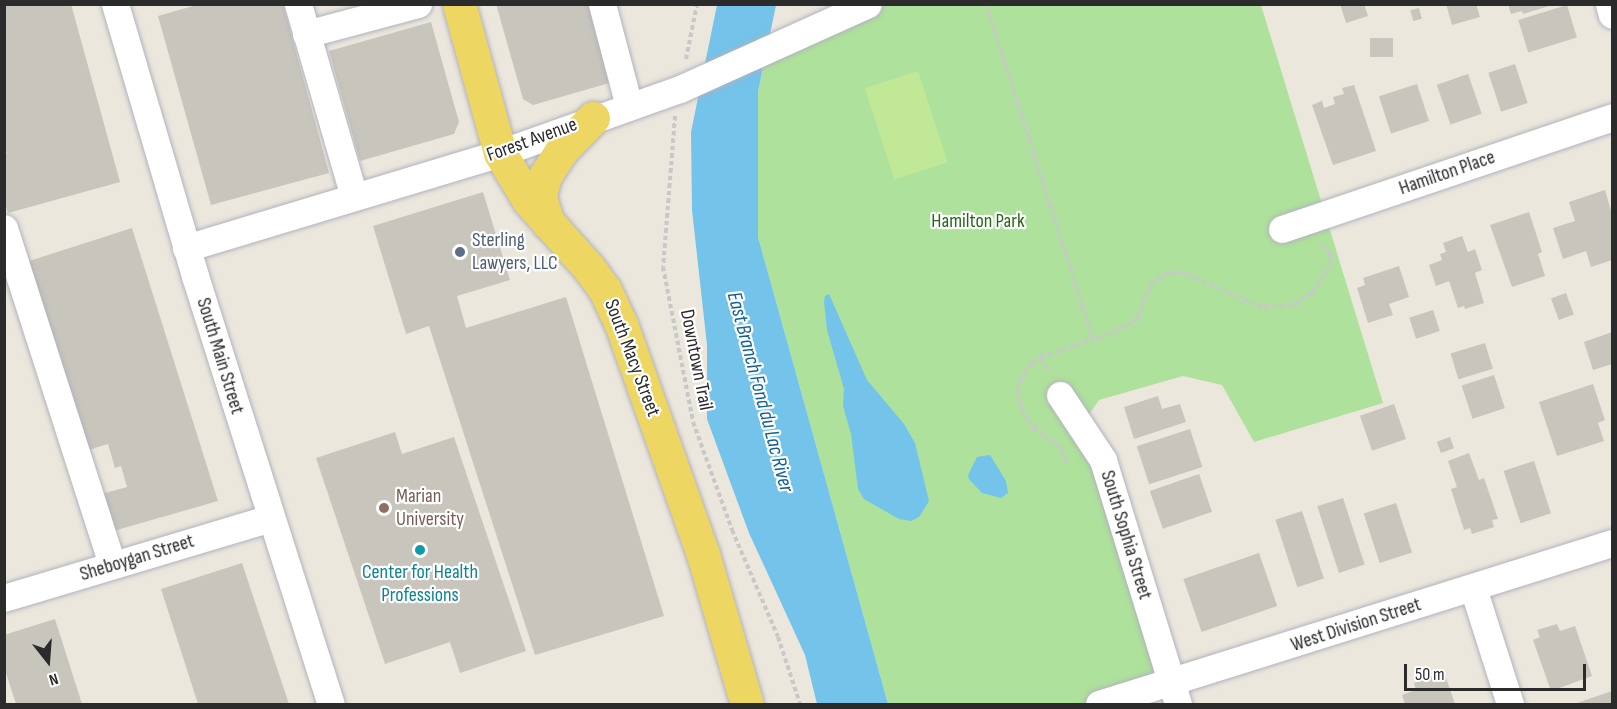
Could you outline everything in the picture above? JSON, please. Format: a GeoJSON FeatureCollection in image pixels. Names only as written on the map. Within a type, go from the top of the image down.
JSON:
{"type":"FeatureCollection","features":[{"type":"Feature","properties":{"kind":"main road","name":"South Macy Street"},"geometry":{"type":"LineString","coordinates":[[459,4],[500,153],[529,201],[590,268],[605,290],[621,324],[703,554],[747,705]]}},
{"type":"Feature","properties":{"kind":"main road"},"geometry":{"type":"LineString","coordinates":[[549,224],[540,196],[545,176],[561,151],[594,118]]}},
{"type":"Feature","properties":{"kind":"street","name":"South Main Street"},"geometry":{"type":"LineString","coordinates":[[115,4],[186,248],[331,705]]}},
{"type":"Feature","properties":{"kind":"street"},"geometry":{"type":"LineString","coordinates":[[298,4],[354,197]]}},
{"type":"Feature","properties":{"kind":"street"},"geometry":{"type":"LineString","coordinates":[[306,34],[418,4]]}},
{"type":"Feature","properties":{"kind":"street"},"geometry":{"type":"LineString","coordinates":[[602,4],[629,106]]}},
{"type":"Feature","properties":{"kind":"street","name":"Forest Avenue"},"geometry":{"type":"LineString","coordinates":[[186,248],[500,153],[687,86],[868,4]]}},
{"type":"Feature","properties":{"kind":"street"},"geometry":{"type":"LineString","coordinates":[[1609,4],[1612,15]]}},
{"type":"Feature","properties":{"kind":"street","name":"Hamilton Place"},"geometry":{"type":"LineString","coordinates":[[1282,229],[1612,117]]}},
{"type":"Feature","properties":{"kind":"street"},"geometry":{"type":"LineString","coordinates":[[4,228],[112,565]]}},
{"type":"Feature","properties":{"kind":"street","name":"South Sophia Street"},"geometry":{"type":"LineString","coordinates":[[1060,395],[1103,460],[1175,694]]}},
{"type":"Feature","properties":{"kind":"street","name":"Sheboygan Street"},"geometry":{"type":"LineString","coordinates":[[4,598],[270,518]]}},
{"type":"Feature","properties":{"kind":"street","name":"West Division Street"},"geometry":{"type":"LineString","coordinates":[[1099,705],[1175,694],[1473,588],[1612,543]]}},
{"type":"Feature","properties":{"kind":"street"},"geometry":{"type":"LineString","coordinates":[[1473,588],[1510,705]]}},
{"type":"Feature","properties":{"kind":"path","name":"Downtown Trail"},"geometry":{"type":"LineString","coordinates":[[697,4],[687,86],[674,121],[663,267],[693,422],[732,530],[778,637],[800,705]]}},
{"type":"Feature","properties":{"kind":"path"},"geometry":{"type":"LineString","coordinates":[[986,4],[1093,340]]}},
{"type":"Feature","properties":{"kind":"path"},"geometry":{"type":"LineString","coordinates":[[1067,463],[1061,448],[1032,426],[1022,410],[1017,390],[1024,373],[1032,363],[1093,340],[1138,318],[1151,283],[1165,274],[1182,272],[1257,305],[1272,307],[1296,304],[1313,292],[1330,266],[1331,254],[1320,243],[1282,229]]}},
{"type":"Feature","properties":{"kind":"green space","name":"Hamilton Park"},"geometry":{"type":"Polygon","coordinates":[[[868,5],[1261,5],[1383,403],[1254,442],[1222,385],[1183,376],[1099,400],[1081,426],[1171,684],[1099,704],[888,704],[758,237],[758,92],[767,51],[868,5]]]}},
{"type":"Feature","properties":{"kind":"green space"},"geometry":{"type":"Polygon","coordinates":[[[918,71],[948,162],[894,180],[865,88],[918,71]]]}},
{"type":"Feature","properties":{"kind":"water","name":"East Branch Fond du Lac River"},"geometry":{"type":"Polygon","coordinates":[[[717,5],[776,5],[758,92],[758,237],[888,704],[817,704],[805,655],[749,533],[707,419],[707,345],[692,210],[691,132],[717,5]]]}},
{"type":"Feature","properties":{"kind":"water"},"geometry":{"type":"Polygon","coordinates":[[[829,294],[867,380],[904,424],[915,443],[929,501],[919,517],[911,521],[899,519],[864,499],[858,489],[851,434],[843,406],[844,389],[827,330],[824,302],[825,296],[829,294]]]}},
{"type":"Feature","properties":{"kind":"water"},"geometry":{"type":"Polygon","coordinates":[[[990,455],[1006,481],[1008,493],[1001,498],[982,493],[969,479],[968,475],[977,457],[990,455]]]}},
{"type":"Feature","properties":{"kind":"building"},"geometry":{"type":"Polygon","coordinates":[[[4,4],[71,4],[120,182],[8,213],[4,201],[4,154],[7,154],[4,147],[4,4]]]}},
{"type":"Feature","properties":{"kind":"building"},"geometry":{"type":"Polygon","coordinates":[[[200,4],[283,4],[329,173],[211,205],[158,16],[200,4]]]}},
{"type":"Feature","properties":{"kind":"building"},"geometry":{"type":"Polygon","coordinates":[[[496,4],[591,4],[613,82],[533,105],[523,99],[496,4]]]}},
{"type":"Feature","properties":{"kind":"building"},"geometry":{"type":"Polygon","coordinates":[[[1340,4],[1364,4],[1368,16],[1346,23],[1340,4]]]}},
{"type":"Feature","properties":{"kind":"building"},"geometry":{"type":"Polygon","coordinates":[[[1446,4],[1476,4],[1480,17],[1452,25],[1446,4]]]}},
{"type":"Feature","properties":{"kind":"building"},"geometry":{"type":"Polygon","coordinates":[[[1508,4],[1552,5],[1523,14],[1522,11],[1511,14],[1508,4]]]}},
{"type":"Feature","properties":{"kind":"building"},"geometry":{"type":"Polygon","coordinates":[[[1567,5],[1577,38],[1528,52],[1518,20],[1567,5]]]}},
{"type":"Feature","properties":{"kind":"building"},"geometry":{"type":"Polygon","coordinates":[[[1419,8],[1422,19],[1413,21],[1410,10],[1419,8]]]}},
{"type":"Feature","properties":{"kind":"building"},"geometry":{"type":"Polygon","coordinates":[[[431,22],[459,122],[454,134],[360,161],[329,51],[431,22]]]}},
{"type":"Feature","properties":{"kind":"building"},"geometry":{"type":"Polygon","coordinates":[[[1370,38],[1393,38],[1393,57],[1370,57],[1370,38]]]}},
{"type":"Feature","properties":{"kind":"building"},"geometry":{"type":"Polygon","coordinates":[[[1515,64],[1528,103],[1501,112],[1488,73],[1515,64]]]}},
{"type":"Feature","properties":{"kind":"building"},"geometry":{"type":"Polygon","coordinates":[[[1468,74],[1482,114],[1450,124],[1437,85],[1468,74]]]}},
{"type":"Feature","properties":{"kind":"building"},"geometry":{"type":"Polygon","coordinates":[[[1417,84],[1429,121],[1391,133],[1379,96],[1417,84]]]}},
{"type":"Feature","properties":{"kind":"building"},"geometry":{"type":"Polygon","coordinates":[[[1354,85],[1376,151],[1333,165],[1312,105],[1322,101],[1324,108],[1335,104],[1333,97],[1344,94],[1342,88],[1354,85]]]}},
{"type":"Feature","properties":{"kind":"building"},"geometry":{"type":"Polygon","coordinates":[[[1605,190],[1612,214],[1612,260],[1591,267],[1586,251],[1563,259],[1553,228],[1575,221],[1569,202],[1605,190]]]}},
{"type":"Feature","properties":{"kind":"building"},"geometry":{"type":"Polygon","coordinates":[[[483,192],[510,280],[457,296],[466,328],[566,297],[664,616],[535,655],[429,326],[406,334],[373,226],[483,192]]]}},
{"type":"Feature","properties":{"kind":"building"},"geometry":{"type":"Polygon","coordinates":[[[1529,212],[1542,252],[1538,254],[1545,276],[1512,287],[1490,225],[1529,212]]]}},
{"type":"Feature","properties":{"kind":"building"},"geometry":{"type":"Polygon","coordinates":[[[132,228],[218,501],[110,532],[98,495],[127,487],[121,466],[115,468],[108,444],[82,452],[23,263],[132,228]]]}},
{"type":"Feature","properties":{"kind":"building"},"geometry":{"type":"Polygon","coordinates":[[[1462,236],[1468,252],[1475,249],[1482,270],[1475,273],[1484,303],[1465,309],[1464,306],[1458,308],[1449,281],[1436,286],[1429,265],[1442,260],[1440,254],[1446,252],[1443,243],[1462,236]]]}},
{"type":"Feature","properties":{"kind":"building"},"geometry":{"type":"Polygon","coordinates":[[[1399,266],[1409,297],[1389,304],[1393,315],[1368,323],[1357,288],[1365,285],[1363,278],[1399,266]]]}},
{"type":"Feature","properties":{"kind":"building"},"geometry":{"type":"Polygon","coordinates":[[[1566,293],[1574,315],[1559,320],[1551,298],[1566,293]]]}},
{"type":"Feature","properties":{"kind":"building"},"geometry":{"type":"Polygon","coordinates":[[[1433,310],[1440,331],[1416,339],[1409,318],[1433,310]]]}},
{"type":"Feature","properties":{"kind":"building"},"geometry":{"type":"Polygon","coordinates":[[[1612,332],[1612,364],[1593,370],[1584,342],[1612,332]]]}},
{"type":"Feature","properties":{"kind":"building"},"geometry":{"type":"Polygon","coordinates":[[[1485,343],[1493,369],[1458,379],[1451,354],[1485,343]]]}},
{"type":"Feature","properties":{"kind":"building"},"geometry":{"type":"Polygon","coordinates":[[[1494,375],[1505,408],[1472,419],[1462,386],[1494,375]]]}},
{"type":"Feature","properties":{"kind":"building"},"geometry":{"type":"Polygon","coordinates":[[[1593,384],[1605,420],[1598,423],[1604,441],[1557,456],[1539,402],[1593,384]]]}},
{"type":"Feature","properties":{"kind":"building"},"geometry":{"type":"Polygon","coordinates":[[[1158,396],[1162,409],[1180,404],[1186,422],[1134,439],[1124,407],[1158,396]]]}},
{"type":"Feature","properties":{"kind":"building"},"geometry":{"type":"Polygon","coordinates":[[[1394,404],[1406,439],[1372,451],[1360,416],[1394,404]]]}},
{"type":"Feature","properties":{"kind":"building"},"geometry":{"type":"Polygon","coordinates":[[[1190,429],[1202,467],[1149,484],[1137,446],[1190,429]]]}},
{"type":"Feature","properties":{"kind":"building","name":"Center for Health Professions"},"geometry":{"type":"Polygon","coordinates":[[[395,432],[402,454],[454,437],[526,651],[460,673],[450,642],[385,664],[316,458],[395,432]]]}},
{"type":"Feature","properties":{"kind":"building"},"geometry":{"type":"Polygon","coordinates":[[[1450,437],[1454,448],[1441,453],[1437,442],[1450,437]]]}},
{"type":"Feature","properties":{"kind":"building"},"geometry":{"type":"Polygon","coordinates":[[[1469,453],[1479,480],[1484,478],[1498,519],[1492,520],[1494,527],[1472,534],[1470,528],[1464,530],[1451,489],[1457,487],[1448,461],[1469,453]]]}},
{"type":"Feature","properties":{"kind":"building"},"geometry":{"type":"Polygon","coordinates":[[[1534,461],[1551,513],[1521,523],[1504,471],[1534,461]]]}},
{"type":"Feature","properties":{"kind":"building"},"geometry":{"type":"Polygon","coordinates":[[[1199,474],[1212,512],[1163,529],[1150,491],[1199,474]]]}},
{"type":"Feature","properties":{"kind":"building"},"geometry":{"type":"Polygon","coordinates":[[[1343,498],[1365,565],[1339,573],[1317,506],[1343,498]]]}},
{"type":"Feature","properties":{"kind":"building"},"geometry":{"type":"Polygon","coordinates":[[[1396,503],[1412,552],[1380,563],[1364,514],[1396,503]]]}},
{"type":"Feature","properties":{"kind":"building"},"geometry":{"type":"Polygon","coordinates":[[[1302,511],[1324,579],[1297,587],[1275,520],[1302,511]]]}},
{"type":"Feature","properties":{"kind":"building"},"geometry":{"type":"Polygon","coordinates":[[[1259,553],[1277,606],[1202,632],[1183,579],[1259,553]]]}},
{"type":"Feature","properties":{"kind":"building"},"geometry":{"type":"Polygon","coordinates":[[[242,563],[289,704],[198,704],[161,589],[242,563]]]}},
{"type":"Feature","properties":{"kind":"building"},"geometry":{"type":"Polygon","coordinates":[[[55,619],[82,704],[16,704],[4,667],[4,635],[55,619]]]}},
{"type":"Feature","properties":{"kind":"building"},"geometry":{"type":"Polygon","coordinates":[[[1557,624],[1560,631],[1575,626],[1592,676],[1551,691],[1533,640],[1540,637],[1537,630],[1557,624]]]}},
{"type":"Feature","properties":{"kind":"building"},"geometry":{"type":"Polygon","coordinates":[[[1444,672],[1455,704],[1405,704],[1402,695],[1416,690],[1414,683],[1444,672]]]}},
{"type":"Feature","properties":{"kind":"building"},"geometry":{"type":"Polygon","coordinates":[[[1612,691],[1612,704],[1574,704],[1612,691]]]}},
{"type":"Feature","properties":{"kind":"place","name":"Sterling Lawyers, LLC"},"geometry":{"type":"Point","coordinates":[460,252]}},
{"type":"Feature","properties":{"kind":"place","name":"Marian University"},"geometry":{"type":"Point","coordinates":[384,508]}},
{"type":"Feature","properties":{"kind":"place","name":"Center for Health Professions"},"geometry":{"type":"Point","coordinates":[420,550]}}]}
